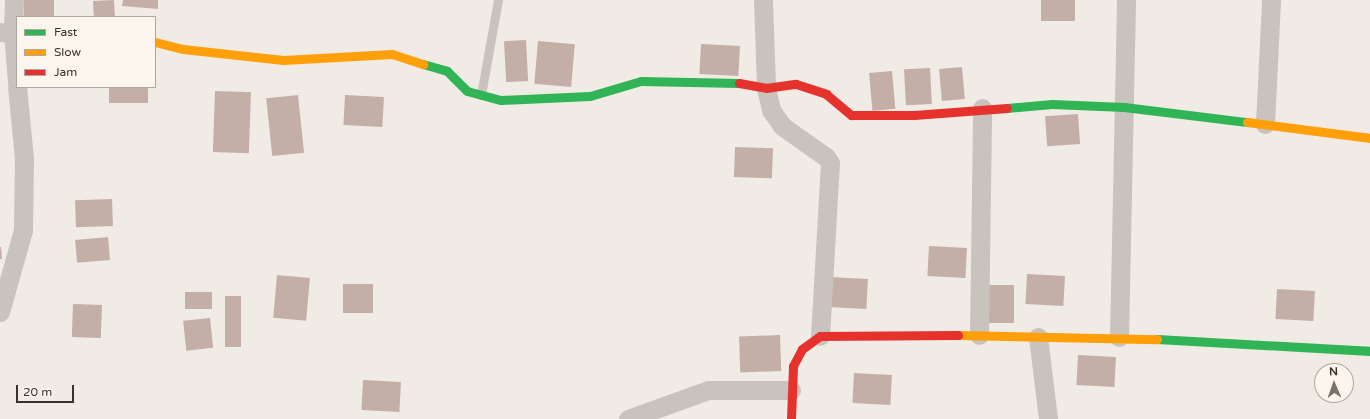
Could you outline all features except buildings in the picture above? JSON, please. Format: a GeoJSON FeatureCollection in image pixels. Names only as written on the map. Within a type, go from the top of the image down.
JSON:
{"type":"FeatureCollection","features":[{"type":"Feature","properties":{"kind":"street"},"geometry":{"type":"LineString","coordinates":[[14,0],[10,33],[16,75]]}},
{"type":"Feature","properties":{"kind":"street"},"geometry":{"type":"LineString","coordinates":[[763,0],[766,88],[771,110],[782,126],[826,157],[830,163],[820,336]]}},
{"type":"Feature","properties":{"kind":"street"},"geometry":{"type":"LineString","coordinates":[[1119,337],[1126,0]]}},
{"type":"Feature","properties":{"kind":"street"},"geometry":{"type":"LineString","coordinates":[[1265,124],[1271,0]]}},
{"type":"Feature","properties":{"kind":"street"},"geometry":{"type":"LineString","coordinates":[[156,42],[183,49],[283,60],[392,54],[447,71],[467,90],[501,100],[590,96],[641,81],[736,82],[766,88],[796,84],[826,94],[851,115],[914,115],[982,108],[1052,104],[1124,107],[1370,138]]}},
{"type":"Feature","properties":{"kind":"street"},"geometry":{"type":"LineString","coordinates":[[0,312],[23,223],[24,158],[17,88]]}},
{"type":"Feature","properties":{"kind":"street"},"geometry":{"type":"LineString","coordinates":[[979,335],[982,108]]}},
{"type":"Feature","properties":{"kind":"street"},"geometry":{"type":"LineString","coordinates":[[791,419],[793,366],[802,349],[820,336],[847,333],[1119,337],[1370,351]]}},
{"type":"Feature","properties":{"kind":"street"},"geometry":{"type":"LineString","coordinates":[[1038,337],[1048,419]]}},
{"type":"Feature","properties":{"kind":"street"},"geometry":{"type":"LineString","coordinates":[[628,419],[708,390],[791,390]]}},
{"type":"Feature","properties":{"kind":"lane"},"geometry":{"type":"LineString","coordinates":[[481,95],[498,0]]}},
{"type":"Feature","properties":{"kind":"traffic: fast"},"geometry":{"type":"LineString","coordinates":[[423,64],[447,71],[467,91],[501,100],[590,96],[641,81],[739,83]]}},
{"type":"Feature","properties":{"kind":"traffic: fast"},"geometry":{"type":"LineString","coordinates":[[1007,108],[1052,104],[1124,107],[1247,122]]}},
{"type":"Feature","properties":{"kind":"traffic: fast"},"geometry":{"type":"LineString","coordinates":[[1157,339],[1370,351]]}},
{"type":"Feature","properties":{"kind":"traffic: slow"},"geometry":{"type":"LineString","coordinates":[[156,42],[183,49],[283,60],[392,54],[423,64]]}},
{"type":"Feature","properties":{"kind":"traffic: slow"},"geometry":{"type":"LineString","coordinates":[[1247,122],[1370,138]]}},
{"type":"Feature","properties":{"kind":"traffic: slow"},"geometry":{"type":"LineString","coordinates":[[958,335],[1157,339]]}},
{"type":"Feature","properties":{"kind":"traffic: jam"},"geometry":{"type":"LineString","coordinates":[[739,83],[766,88],[796,84],[826,94],[851,115],[914,115],[1007,108]]}},
{"type":"Feature","properties":{"kind":"traffic: jam"},"geometry":{"type":"LineString","coordinates":[[791,419],[793,366],[802,349],[820,336],[958,335]]}}]}
